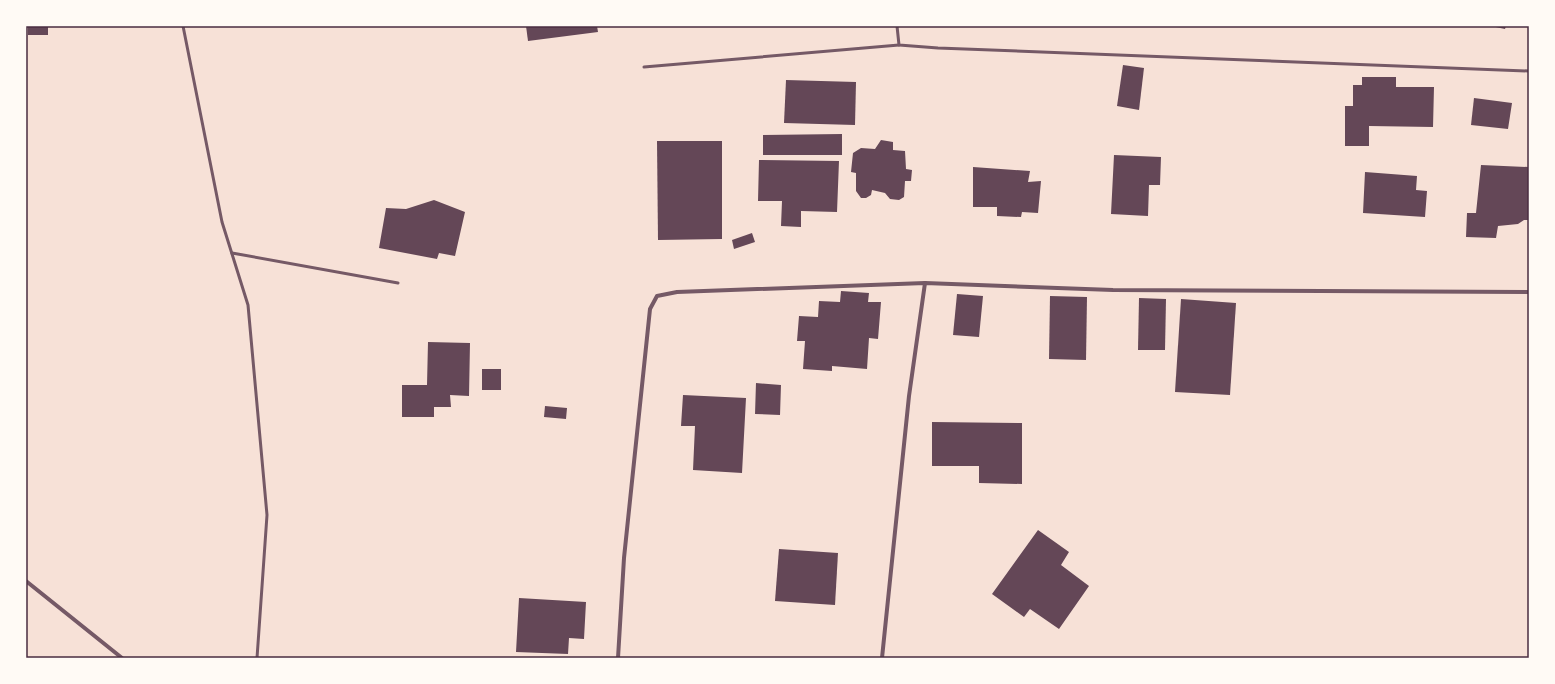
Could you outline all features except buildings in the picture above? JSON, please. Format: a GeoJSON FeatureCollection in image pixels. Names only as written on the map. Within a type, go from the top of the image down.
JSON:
{"type":"FeatureCollection","features":[{"type":"Feature","properties":{"kind":"street"},"geometry":{"type":"LineString","coordinates":[[618,658],[624,558],[650,309],[657,296],[677,292],[925,283],[1113,290],[1529,292]]}},
{"type":"Feature","properties":{"kind":"street"},"geometry":{"type":"LineString","coordinates":[[882,658],[909,396],[925,283]]}},
{"type":"Feature","properties":{"kind":"street"},"geometry":{"type":"LineString","coordinates":[[26,581],[122,658]]}},
{"type":"Feature","properties":{"kind":"lane"},"geometry":{"type":"LineString","coordinates":[[183,26],[222,222],[248,305],[267,515],[257,658]]}},
{"type":"Feature","properties":{"kind":"lane"},"geometry":{"type":"LineString","coordinates":[[897,26],[899,45]]}},
{"type":"Feature","properties":{"kind":"lane"},"geometry":{"type":"LineString","coordinates":[[644,67],[899,45],[938,48],[1529,71]]}},
{"type":"Feature","properties":{"kind":"lane"},"geometry":{"type":"LineString","coordinates":[[232,253],[398,283]]}}]}
